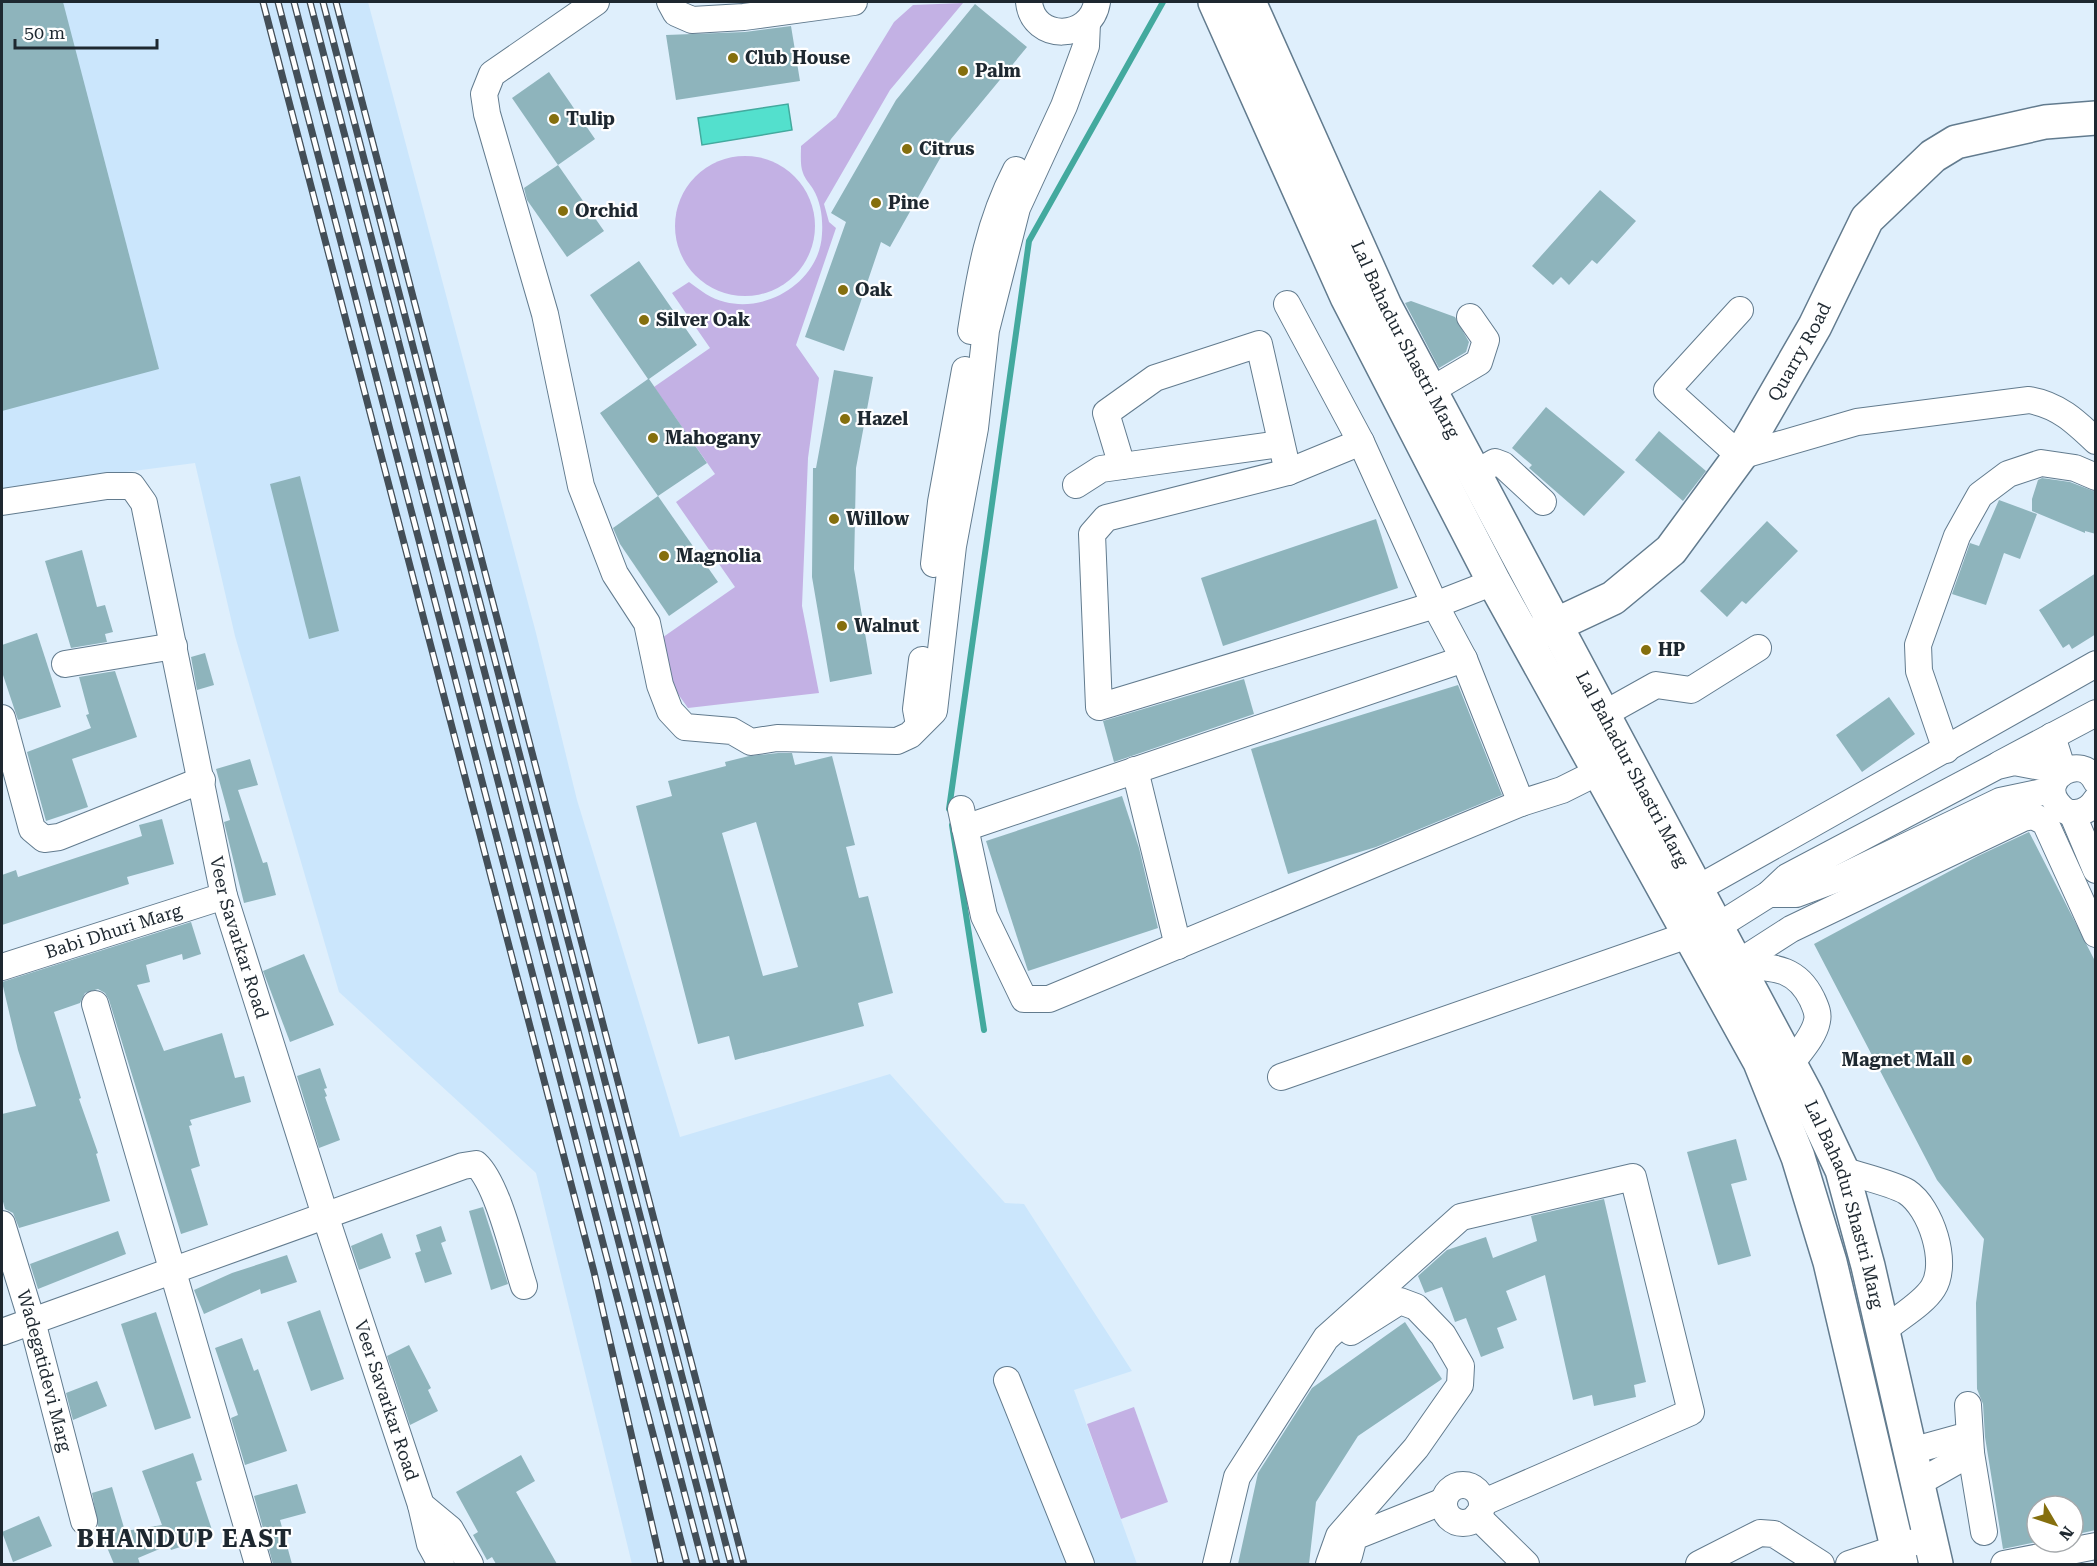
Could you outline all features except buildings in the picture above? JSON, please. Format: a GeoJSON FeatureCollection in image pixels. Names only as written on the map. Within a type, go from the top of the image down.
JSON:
{"type":"FeatureCollection","features":[{"type":"Feature","properties":{"kind":"main road","name":"Lal Bahadur Shastri Marg"},"geometry":{"type":"LineString","coordinates":[[1215,2],[1347,297],[1494,582],[1540,633],[1604,714],[1695,890],[1702,931],[1735,965],[1790,1065],[1842,1170],[1884,1330],[1933,1550]]}},
{"type":"Feature","properties":{"kind":"main road","name":"Lal Bahadur Shastri Marg"},"geometry":{"type":"LineString","coordinates":[[1249,2],[1384,306],[1474,474],[1598,772],[1702,931],[1760,1062],[1798,1157],[1830,1262],[1899,1556]]}},
{"type":"Feature","properties":{"kind":"main road","name":"Quarry Road"},"geometry":{"type":"LineString","coordinates":[[1540,633],[1612,598],[1671,550],[1740,456],[1815,326],[1867,219],[1933,156],[1956,142],[2045,122],[2094,115]]}},
{"type":"Feature","properties":{"kind":"street"},"geometry":{"type":"LineString","coordinates":[[596,2],[492,74],[484,94],[487,114],[545,314],[581,486],[615,574],[647,623],[660,685],[670,711],[685,728],[732,731],[751,742],[777,738],[889,742],[910,735],[934,711],[947,528],[975,428],[986,330],[1017,208],[1068,96],[1086,46],[1087,18]]}},
{"type":"Feature","properties":{"kind":"street"},"geometry":{"type":"LineString","coordinates":[[670,2],[676,13],[692,20],[744,17],[854,2]]}},
{"type":"Feature","properties":{"kind":"street"},"geometry":{"type":"LineString","coordinates":[[1029,2],[1035,19],[1043,27],[1065,33],[1087,18]]}},
{"type":"Feature","properties":{"kind":"street"},"geometry":{"type":"LineString","coordinates":[[1287,304],[1361,442],[1435,605],[1464,659],[1521,803]]}},
{"type":"Feature","properties":{"kind":"street"},"geometry":{"type":"LineString","coordinates":[[1740,310],[1667,390],[1740,456],[1857,422],[2029,400],[2044,403],[2066,413],[2096,441]]}},
{"type":"Feature","properties":{"kind":"street"},"geometry":{"type":"LineString","coordinates":[[1430,391],[1479,362],[1485,340],[1470,317]]}},
{"type":"Feature","properties":{"kind":"street"},"geometry":{"type":"LineString","coordinates":[[1122,466],[1106,413],[1155,378],[1258,344],[1288,472]]}},
{"type":"Feature","properties":{"kind":"street"},"geometry":{"type":"LineString","coordinates":[[1361,442],[1288,472],[1106,518],[1092,534],[1099,707],[1435,605],[1494,582]]}},
{"type":"Feature","properties":{"kind":"street"},"geometry":{"type":"LineString","coordinates":[[1076,484],[1101,469],[1280,444]]}},
{"type":"Feature","properties":{"kind":"street"},"geometry":{"type":"LineString","coordinates":[[1474,474],[1495,462],[1503,465],[1543,502]]}},
{"type":"Feature","properties":{"kind":"street"},"geometry":{"type":"LineString","coordinates":[[1946,750],[1919,671],[1918,645],[1957,536],[1980,495],[2008,474],[2041,463],[2075,468],[2096,477]]}},
{"type":"Feature","properties":{"kind":"street","name":"Veer Savarkar Road"},"geometry":{"type":"LineString","coordinates":[[2,502],[107,486],[132,486],[144,503],[224,896],[325,1215],[421,1505],[430,1544],[441,1564]]}},
{"type":"Feature","properties":{"kind":"street"},"geometry":{"type":"LineString","coordinates":[[65,664],[174,646]]}},
{"type":"Feature","properties":{"kind":"street"},"geometry":{"type":"LineString","coordinates":[[1604,714],[1656,685],[1691,690],[1758,648]]}},
{"type":"Feature","properties":{"kind":"street"},"geometry":{"type":"LineString","coordinates":[[1464,659],[1135,770],[963,819],[984,916],[1024,999],[1049,999],[1521,803],[1562,790],[1598,772]]}},
{"type":"Feature","properties":{"kind":"street"},"geometry":{"type":"LineString","coordinates":[[1695,890],[2096,664]]}},
{"type":"Feature","properties":{"kind":"street"},"geometry":{"type":"LineString","coordinates":[[1281,1077],[1702,931],[1769,894],[1787,877],[2096,713]]}},
{"type":"Feature","properties":{"kind":"street"},"geometry":{"type":"LineString","coordinates":[[2,718],[32,830],[44,839],[58,837],[202,780]]}},
{"type":"Feature","properties":{"kind":"street"},"geometry":{"type":"LineString","coordinates":[[2052,736],[2063,776],[2054,801],[2061,809],[2090,807],[2096,870]]}},
{"type":"Feature","properties":{"kind":"street"},"geometry":{"type":"LineString","coordinates":[[1996,766],[2014,762],[2063,776],[2096,756]]}},
{"type":"Feature","properties":{"kind":"street"},"geometry":{"type":"LineString","coordinates":[[1769,894],[1796,894],[1842,878],[2000,801],[2063,776],[2084,769],[2096,781]]}},
{"type":"Feature","properties":{"kind":"street"},"geometry":{"type":"LineString","coordinates":[[1135,770],[1178,946]]}},
{"type":"Feature","properties":{"kind":"street"},"geometry":{"type":"LineString","coordinates":[[1735,965],[1791,928],[2023,818],[2034,816],[2045,822],[2096,934]]}},
{"type":"Feature","properties":{"kind":"street","name":"Babi Dhuri Marg"},"geometry":{"type":"LineString","coordinates":[[2,968],[224,896]]}},
{"type":"Feature","properties":{"kind":"street"},"geometry":{"type":"LineString","coordinates":[[1735,965],[1776,968],[1798,978],[1806,986],[1817,1009],[1818,1020],[1811,1035],[1790,1065]]}},
{"type":"Feature","properties":{"kind":"street"},"geometry":{"type":"LineString","coordinates":[[95,1004],[258,1564]]}},
{"type":"Feature","properties":{"kind":"street"},"geometry":{"type":"LineString","coordinates":[[2,1332],[463,1166],[476,1164],[484,1171],[493,1190],[524,1286]]}},
{"type":"Feature","properties":{"kind":"street"},"geometry":{"type":"LineString","coordinates":[[1842,1170],[1907,1192],[1928,1217],[1935,1236],[1938,1278],[1932,1290],[1884,1330]]}},
{"type":"Feature","properties":{"kind":"street"},"geometry":{"type":"LineString","coordinates":[[1216,1564],[1237,1477],[1326,1338],[1461,1217],[1633,1178],[1691,1412],[1480,1510]]}},
{"type":"Feature","properties":{"kind":"street","name":"Wadegatidevi Marg"},"geometry":{"type":"LineString","coordinates":[[2,1224],[32,1321],[84,1521]]}},
{"type":"Feature","properties":{"kind":"street"},"geometry":{"type":"LineString","coordinates":[[1315,1354],[1400,1301],[1416,1308],[1443,1335],[1461,1366],[1460,1385],[1416,1448],[1339,1536],[1329,1564]]}},
{"type":"Feature","properties":{"kind":"street"},"geometry":{"type":"LineString","coordinates":[[1008,1380],[1081,1564]]}},
{"type":"Feature","properties":{"kind":"street"},"geometry":{"type":"LineString","coordinates":[[1968,1405],[1970,1444],[1984,1532]]}},
{"type":"Feature","properties":{"kind":"street"},"geometry":{"type":"LineString","coordinates":[[1911,1451],[1970,1444]]}},
{"type":"Feature","properties":{"kind":"street"},"geometry":{"type":"LineString","coordinates":[[1918,1483],[1970,1444]]}},
{"type":"Feature","properties":{"kind":"street"},"geometry":{"type":"LineString","coordinates":[[1346,1564],[1354,1537],[1444,1501],[1449,1490],[1461,1485],[1478,1491],[1480,1510],[1526,1564]]}},
{"type":"Feature","properties":{"kind":"street","name":"Veer Savarkar Road"},"geometry":{"type":"LineString","coordinates":[[421,1505],[450,1529],[470,1564]]}},
{"type":"Feature","properties":{"kind":"street"},"geometry":{"type":"LineString","coordinates":[[1699,1564],[1760,1533],[1774,1534],[1821,1564]]}},
{"type":"Feature","properties":{"kind":"street"},"geometry":{"type":"LineString","coordinates":[[2004,1564],[2096,1546]]}},
{"type":"Feature","properties":{"kind":"street"},"geometry":{"type":"LineString","coordinates":[[1849,1564],[1933,1550]]}},
{"type":"Feature","properties":{"kind":"shaded area"},"geometry":{"type":"Polygon","coordinates":[[[2,2],[368,2],[536,633],[577,800],[680,1137],[890,1074],[1005,1203],[1024,1204],[1132,1371],[1074,1390],[1137,1564],[632,1564],[536,1173],[339,992],[235,636],[195,463],[2,488],[2,2]]]}},
{"type":"Feature","properties":{"kind":"shaded area"},"geometry":{"type":"Polygon","coordinates":[[[963,3],[890,90],[824,204],[829,222],[836,228],[796,345],[819,378],[808,458],[802,606],[819,693],[688,708],[646,649],[735,587],[676,502],[715,474],[654,387],[710,348],[672,293],[689,282],[720,301],[742,304],[774,297],[802,279],[812,266],[819,251],[822,228],[818,199],[802,170],[801,146],[836,117],[894,22],[913,5],[963,3]]]}},
{"type":"Feature","properties":{"kind":"shaded area"},"geometry":{"type":"Polygon","coordinates":[[[788,104],[792,130],[702,145],[698,118],[788,104]]]}},
{"type":"Feature","properties":{"kind":"shaded area"},"geometry":{"type":"Polygon","coordinates":[[[745,156],[772,161],[795,176],[810,199],[815,226],[810,253],[795,276],[772,291],[745,296],[718,291],[695,276],[680,253],[675,226],[680,199],[695,176],[718,161],[745,156]]]}},
{"type":"Feature","properties":{"kind":"shaded area"},"geometry":{"type":"Polygon","coordinates":[[[1134,1407],[1168,1502],[1121,1519],[1087,1424],[1134,1407]]]}},
{"type":"Feature","properties":{"kind":"waterway"},"geometry":{"type":"LineString","coordinates":[[949,809],[1029,241],[1163,2]]}},
{"type":"Feature","properties":{"kind":"waterway"},"geometry":{"type":"LineString","coordinates":[[952,825],[984,1030]]}},
{"type":"Feature","properties":{"kind":"railway"},"geometry":{"type":"LineString","coordinates":[[263,2],[594,1272],[661,1564]]}},
{"type":"Feature","properties":{"kind":"railway"},"geometry":{"type":"LineString","coordinates":[[278,2],[687,1564]]}},
{"type":"Feature","properties":{"kind":"railway"},"geometry":{"type":"LineString","coordinates":[[294,2],[703,1564]]}},
{"type":"Feature","properties":{"kind":"railway"},"geometry":{"type":"LineString","coordinates":[[310,2],[717,1564]]}},
{"type":"Feature","properties":{"kind":"railway"},"geometry":{"type":"LineString","coordinates":[[323,2],[731,1564]]}},
{"type":"Feature","properties":{"kind":"railway"},"geometry":{"type":"LineString","coordinates":[[336,2],[744,1564]]}},
{"type":"Feature","properties":{"kind":"place","name":"Club House"},"geometry":{"type":"Point","coordinates":[733,58]}},
{"type":"Feature","properties":{"kind":"place","name":"Palm"},"geometry":{"type":"Point","coordinates":[963,71]}},
{"type":"Feature","properties":{"kind":"place","name":"Tulip"},"geometry":{"type":"Point","coordinates":[554,119]}},
{"type":"Feature","properties":{"kind":"place","name":"Citrus"},"geometry":{"type":"Point","coordinates":[907,149]}},
{"type":"Feature","properties":{"kind":"place","name":"Pine"},"geometry":{"type":"Point","coordinates":[876,203]}},
{"type":"Feature","properties":{"kind":"place","name":"Orchid"},"geometry":{"type":"Point","coordinates":[563,211]}},
{"type":"Feature","properties":{"kind":"place","name":"Oak"},"geometry":{"type":"Point","coordinates":[843,290]}},
{"type":"Feature","properties":{"kind":"place","name":"Silver Oak"},"geometry":{"type":"Point","coordinates":[644,320]}},
{"type":"Feature","properties":{"kind":"place","name":"Hazel"},"geometry":{"type":"Point","coordinates":[845,419]}},
{"type":"Feature","properties":{"kind":"place","name":"Mahogany"},"geometry":{"type":"Point","coordinates":[653,438]}},
{"type":"Feature","properties":{"kind":"place","name":"Willow"},"geometry":{"type":"Point","coordinates":[834,519]}},
{"type":"Feature","properties":{"kind":"place","name":"Magnolia"},"geometry":{"type":"Point","coordinates":[664,556]}},
{"type":"Feature","properties":{"kind":"place","name":"Walnut"},"geometry":{"type":"Point","coordinates":[842,626]}},
{"type":"Feature","properties":{"kind":"place","name":"HP"},"geometry":{"type":"Point","coordinates":[1646,650]}},
{"type":"Feature","properties":{"kind":"place","name":"Magnet Mall"},"geometry":{"type":"Point","coordinates":[1967,1060]}},
{"type":"Feature","properties":{"kind":"district","name":"BHANDUP EAST"},"geometry":{"type":"Point","coordinates":[185,1539]}}]}
